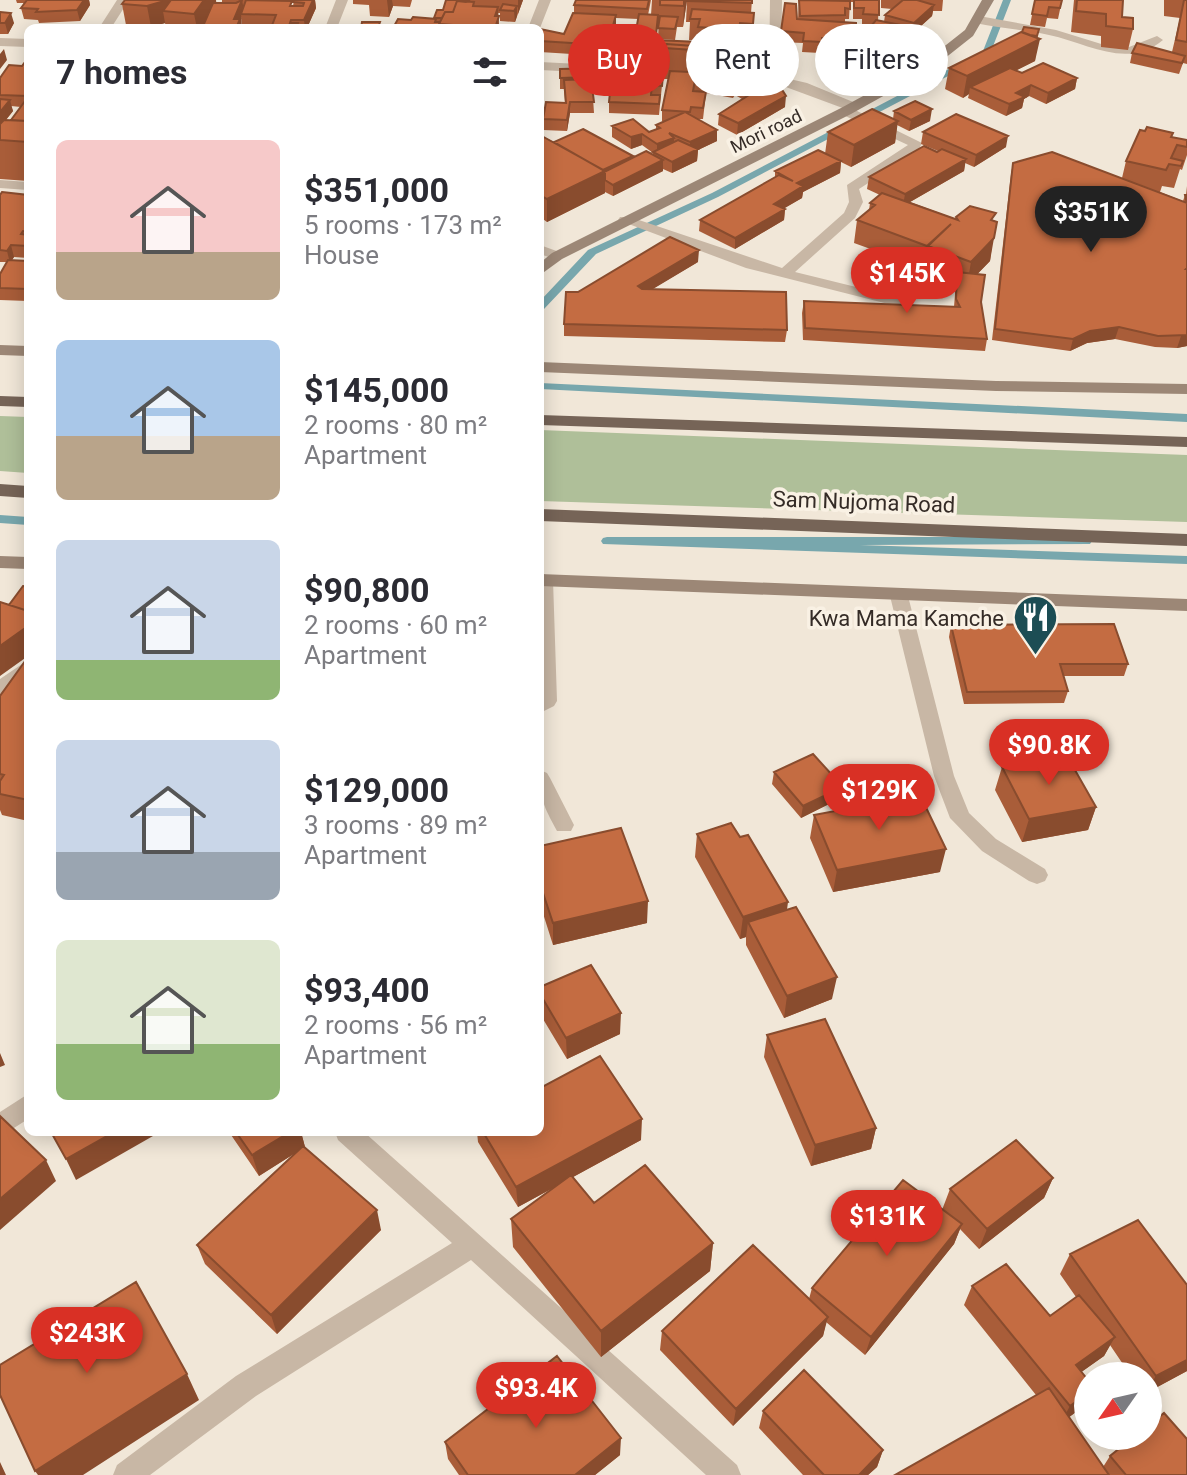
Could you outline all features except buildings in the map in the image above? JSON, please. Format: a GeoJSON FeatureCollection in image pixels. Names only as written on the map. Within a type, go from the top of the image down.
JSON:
{"type":"FeatureCollection","features":[{"type":"Feature","properties":{"kind":"main road"},"geometry":{"type":"LineString","coordinates":[[0,401],[24,402]]}},
{"type":"Feature","properties":{"kind":"main road"},"geometry":{"type":"LineString","coordinates":[[544,420],[1187,442]]}},
{"type":"Feature","properties":{"kind":"main road"},"geometry":{"type":"LineString","coordinates":[[0,490],[24,492]]}},
{"type":"Feature","properties":{"kind":"main road","name":"Sam Nujoma Road"},"geometry":{"type":"LineString","coordinates":[[544,515],[1187,540]]}},
{"type":"Feature","properties":{"kind":"street"},"geometry":{"type":"LineString","coordinates":[[108,24],[123,0]]}},
{"type":"Feature","properties":{"kind":"street"},"geometry":{"type":"LineString","coordinates":[[333,24],[342,0]]}},
{"type":"Feature","properties":{"kind":"street"},"geometry":{"type":"LineString","coordinates":[[536,24],[545,0]]}},
{"type":"Feature","properties":{"kind":"street"},"geometry":{"type":"LineString","coordinates":[[776,0],[776,24]]}},
{"type":"Feature","properties":{"kind":"street","name":"Mori road"},"geometry":{"type":"LineString","coordinates":[[544,267],[557,256],[849,109],[944,55],[979,20],[988,0]]}},
{"type":"Feature","properties":{"kind":"street"},"geometry":{"type":"LineString","coordinates":[[979,20],[1067,36],[1097,50],[1122,53],[1133,52],[1157,40]]}},
{"type":"Feature","properties":{"kind":"street"},"geometry":{"type":"LineString","coordinates":[[0,42],[24,43]]}},
{"type":"Feature","properties":{"kind":"street"},"geometry":{"type":"LineString","coordinates":[[544,66],[568,68]]}},
{"type":"Feature","properties":{"kind":"street"},"geometry":{"type":"LineString","coordinates":[[785,273],[850,215],[856,202],[852,188],[913,148],[915,143],[799,85]]}},
{"type":"Feature","properties":{"kind":"street"},"geometry":{"type":"LineString","coordinates":[[0,184],[24,186]]}},
{"type":"Feature","properties":{"kind":"street"},"geometry":{"type":"LineString","coordinates":[[625,220],[751,265],[908,304]]}},
{"type":"Feature","properties":{"kind":"street"},"geometry":{"type":"LineString","coordinates":[[544,251],[557,256]]}},
{"type":"Feature","properties":{"kind":"street"},"geometry":{"type":"LineString","coordinates":[[0,350],[24,351]]}},
{"type":"Feature","properties":{"kind":"street"},"geometry":{"type":"LineString","coordinates":[[544,367],[996,386],[1187,389]]}},
{"type":"Feature","properties":{"kind":"street"},"geometry":{"type":"LineString","coordinates":[[0,562],[24,563]]}},
{"type":"Feature","properties":{"kind":"street"},"geometry":{"type":"LineString","coordinates":[[544,580],[1187,605]]}},
{"type":"Feature","properties":{"kind":"street"},"geometry":{"type":"LineString","coordinates":[[899,596],[944,776],[960,818],[989,845],[1037,875]]}},
{"type":"Feature","properties":{"kind":"street"},"geometry":{"type":"LineString","coordinates":[[544,628],[547,701],[544,703]]}},
{"type":"Feature","properties":{"kind":"street"},"geometry":{"type":"LineString","coordinates":[[0,689],[24,670]]}},
{"type":"Feature","properties":{"kind":"street"},"geometry":{"type":"LineString","coordinates":[[544,786],[564,825]]}},
{"type":"Feature","properties":{"kind":"street"},"geometry":{"type":"LineString","coordinates":[[0,1126],[24,1108]]}},
{"type":"Feature","properties":{"kind":"street"},"geometry":{"type":"LineString","coordinates":[[351,1136],[727,1475]]}},
{"type":"Feature","properties":{"kind":"street"},"geometry":{"type":"LineString","coordinates":[[127,1475],[246,1386],[472,1245]]}},
{"type":"Feature","properties":{"kind":"green space"},"geometry":{"type":"Polygon","coordinates":[[[0,416],[24,417],[24,473],[0,471],[0,416]]]}},
{"type":"Feature","properties":{"kind":"green space"},"geometry":{"type":"Polygon","coordinates":[[[544,430],[1187,455],[1187,522],[544,501],[544,430]]]}},
{"type":"Feature","properties":{"kind":"waterway"},"geometry":{"type":"LineString","coordinates":[[544,303],[592,252],[715,195],[987,52],[1007,0]]}},
{"type":"Feature","properties":{"kind":"waterway"},"geometry":{"type":"LineString","coordinates":[[544,386],[1187,418]]}},
{"type":"Feature","properties":{"kind":"waterway"},"geometry":{"type":"LineString","coordinates":[[0,519],[24,521]]}},
{"type":"Feature","properties":{"kind":"waterway"},"geometry":{"type":"LineString","coordinates":[[1086,541],[607,541],[1187,560]]}},
{"type":"Feature","properties":{"kind":"place","name":"Kwa Mama Kamche"},"geometry":{"type":"Point","coordinates":[1035,657]}}]}
